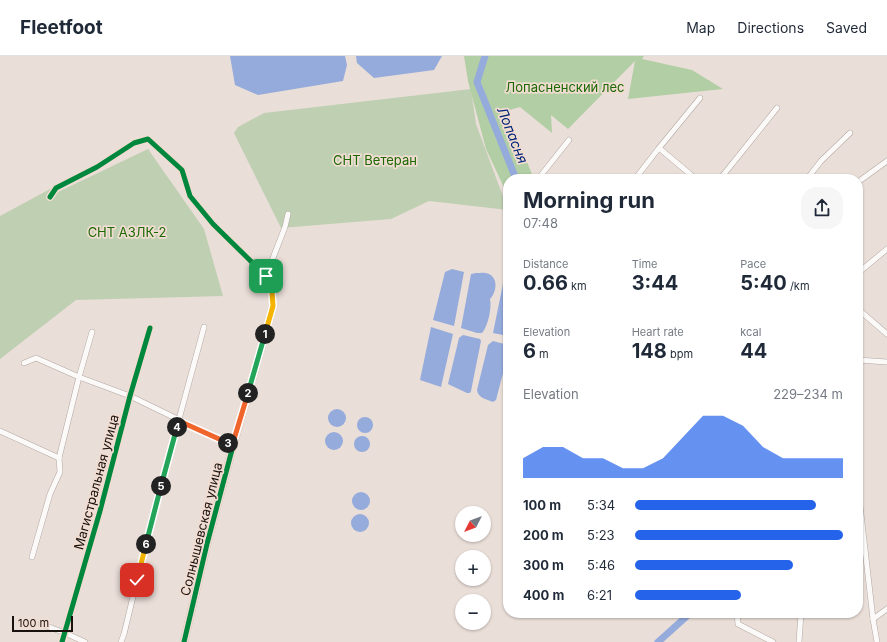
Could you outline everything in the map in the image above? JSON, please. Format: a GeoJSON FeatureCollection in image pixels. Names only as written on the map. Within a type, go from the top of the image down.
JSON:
{"type":"FeatureCollection","features":[{"type":"Feature","properties":{"kind":"street"},"geometry":{"type":"LineString","coordinates":[[639,174],[700,98]]}},
{"type":"Feature","properties":{"kind":"street"},"geometry":{"type":"LineString","coordinates":[[724,174],[777,108]]}},
{"type":"Feature","properties":{"kind":"street"},"geometry":{"type":"LineString","coordinates":[[811,174],[828,153],[850,133]]}},
{"type":"Feature","properties":{"kind":"street"},"geometry":{"type":"LineString","coordinates":[[50,197],[56,188],[97,167],[134,143],[148,139],[182,170],[190,196],[213,224],[266,276],[272,292],[273,306]]}},
{"type":"Feature","properties":{"kind":"street"},"geometry":{"type":"LineString","coordinates":[[542,174],[569,140]]}},
{"type":"Feature","properties":{"kind":"street"},"geometry":{"type":"LineString","coordinates":[[659,148],[690,174]]}},
{"type":"Feature","properties":{"kind":"street"},"geometry":{"type":"LineString","coordinates":[[863,178],[887,161]]}},
{"type":"Feature","properties":{"kind":"street"},"geometry":{"type":"LineString","coordinates":[[266,276],[285,227],[288,214]]}},
{"type":"Feature","properties":{"kind":"street"},"geometry":{"type":"LineString","coordinates":[[863,269],[887,249]]}},
{"type":"Feature","properties":{"kind":"street","name":"Солнышевская улица"},"geometry":{"type":"LineString","coordinates":[[184,642],[232,446],[273,306]]}},
{"type":"Feature","properties":{"kind":"street"},"geometry":{"type":"LineString","coordinates":[[863,313],[887,334]]}},
{"type":"Feature","properties":{"kind":"street"},"geometry":{"type":"LineString","coordinates":[[121,642],[150,526],[204,327]]}},
{"type":"Feature","properties":{"kind":"street","name":"Магистральная улица"},"geometry":{"type":"LineString","coordinates":[[62,642],[66,633],[130,396],[150,328]]}},
{"type":"Feature","properties":{"kind":"street"},"geometry":{"type":"LineString","coordinates":[[32,557],[50,494],[60,472],[59,458],[92,332]]}},
{"type":"Feature","properties":{"kind":"street"},"geometry":{"type":"LineString","coordinates":[[24,363],[36,358],[79,377],[130,396],[232,446]]}},
{"type":"Feature","properties":{"kind":"street"},"geometry":{"type":"LineString","coordinates":[[863,360],[887,362]]}},
{"type":"Feature","properties":{"kind":"street"},"geometry":{"type":"LineString","coordinates":[[0,432],[59,458]]}},
{"type":"Feature","properties":{"kind":"street"},"geometry":{"type":"LineString","coordinates":[[863,532],[877,642]]}},
{"type":"Feature","properties":{"kind":"street"},"geometry":{"type":"LineString","coordinates":[[873,619],[887,609]]}},
{"type":"Feature","properties":{"kind":"street"},"geometry":{"type":"LineString","coordinates":[[737,618],[738,624],[773,642]]}},
{"type":"Feature","properties":{"kind":"street"},"geometry":{"type":"LineString","coordinates":[[799,642],[801,618]]}},
{"type":"Feature","properties":{"kind":"street"},"geometry":{"type":"LineString","coordinates":[[41,624],[85,642]]}},
{"type":"Feature","properties":{"kind":"green space","name":"Лопасненский лес"},"geometry":{"type":"Polygon","coordinates":[[[464,56],[644,56],[642,59],[692,70],[723,89],[628,99],[635,61],[568,129],[551,115],[552,133],[520,107],[506,111],[532,174],[503,174],[503,185],[486,149],[468,81],[464,56]]]}},
{"type":"Feature","properties":{"kind":"green space","name":"СНТ Ветеран"},"geometry":{"type":"Polygon","coordinates":[[[471,89],[476,124],[503,197],[503,209],[429,201],[391,219],[281,228],[234,133],[238,127],[264,113],[471,89]]]}},
{"type":"Feature","properties":{"kind":"green space","name":"СНТ АЗЛК-2"},"geometry":{"type":"Polygon","coordinates":[[[148,149],[204,229],[223,296],[76,300],[0,359],[0,216],[52,188],[56,193],[148,149]]]}},
{"type":"Feature","properties":{"kind":"water"},"geometry":{"type":"Polygon","coordinates":[[[230,56],[345,56],[347,65],[343,81],[258,95],[235,85],[230,56]]]}},
{"type":"Feature","properties":{"kind":"water"},"geometry":{"type":"Polygon","coordinates":[[[356,56],[442,56],[434,70],[374,78],[357,63],[356,56]]]}},
{"type":"Feature","properties":{"kind":"water"},"geometry":{"type":"Polygon","coordinates":[[[452,269],[464,272],[454,326],[433,320],[445,272],[452,269]]]}},
{"type":"Feature","properties":{"kind":"water"},"geometry":{"type":"Polygon","coordinates":[[[471,274],[489,274],[494,279],[496,286],[490,299],[489,317],[482,333],[461,328],[471,274]]]}},
{"type":"Feature","properties":{"kind":"water"},"geometry":{"type":"Polygon","coordinates":[[[503,284],[503,335],[493,333],[503,284]]]}},
{"type":"Feature","properties":{"kind":"water"},"geometry":{"type":"Polygon","coordinates":[[[431,327],[453,334],[441,387],[420,380],[431,327]]]}},
{"type":"Feature","properties":{"kind":"water"},"geometry":{"type":"Polygon","coordinates":[[[463,335],[480,339],[481,341],[470,393],[448,384],[459,338],[463,335]]]}},
{"type":"Feature","properties":{"kind":"water"},"geometry":{"type":"Polygon","coordinates":[[[493,341],[503,344],[503,373],[496,400],[493,402],[481,397],[477,390],[488,345],[493,341]]]}},
{"type":"Feature","properties":{"kind":"water"},"geometry":{"type":"Polygon","coordinates":[[[333,409],[341,409],[346,414],[344,425],[341,427],[333,427],[328,422],[328,414],[333,409]]]}},
{"type":"Feature","properties":{"kind":"water"},"geometry":{"type":"Polygon","coordinates":[[[365,417],[371,419],[373,425],[371,431],[365,433],[359,431],[357,425],[359,419],[365,417]]]}},
{"type":"Feature","properties":{"kind":"water"},"geometry":{"type":"Polygon","coordinates":[[[330,432],[338,432],[343,437],[341,448],[338,450],[330,450],[325,445],[325,437],[330,432]]]}},
{"type":"Feature","properties":{"kind":"water"},"geometry":{"type":"Polygon","coordinates":[[[362,436],[368,438],[370,444],[368,450],[362,452],[356,450],[354,444],[356,438],[362,436]]]}},
{"type":"Feature","properties":{"kind":"water"},"geometry":{"type":"Polygon","coordinates":[[[357,492],[365,492],[370,497],[368,508],[365,510],[357,510],[352,505],[352,497],[357,492]]]}},
{"type":"Feature","properties":{"kind":"water"},"geometry":{"type":"Polygon","coordinates":[[[356,514],[364,514],[369,519],[367,530],[364,532],[356,532],[351,527],[351,519],[356,514]]]}},
{"type":"Feature","properties":{"kind":"waterway","name":"Лопасня"},"geometry":{"type":"LineString","coordinates":[[485,56],[477,82],[514,174]]}},
{"type":"Feature","properties":{"kind":"waterway","name":"Лопасня"},"geometry":{"type":"LineString","coordinates":[[658,642],[685,618]]}},
{"type":"Feature","properties":{"kind":"cycle path"},"geometry":{"type":"LineString","coordinates":[[50,197],[56,188],[97,167],[134,143],[148,139],[182,170],[190,196],[213,224],[266,276],[272,292],[273,306],[207,544],[184,642]]}},
{"type":"Feature","properties":{"kind":"cycle path"},"geometry":{"type":"LineString","coordinates":[[62,642],[100,511],[130,396],[150,328]]}},
{"type":"Feature","properties":{"kind":"route"},"geometry":{"type":"LineString","coordinates":[[137,580],[150,526],[179,421],[232,446],[273,306],[272,292],[266,276]]}}]}
